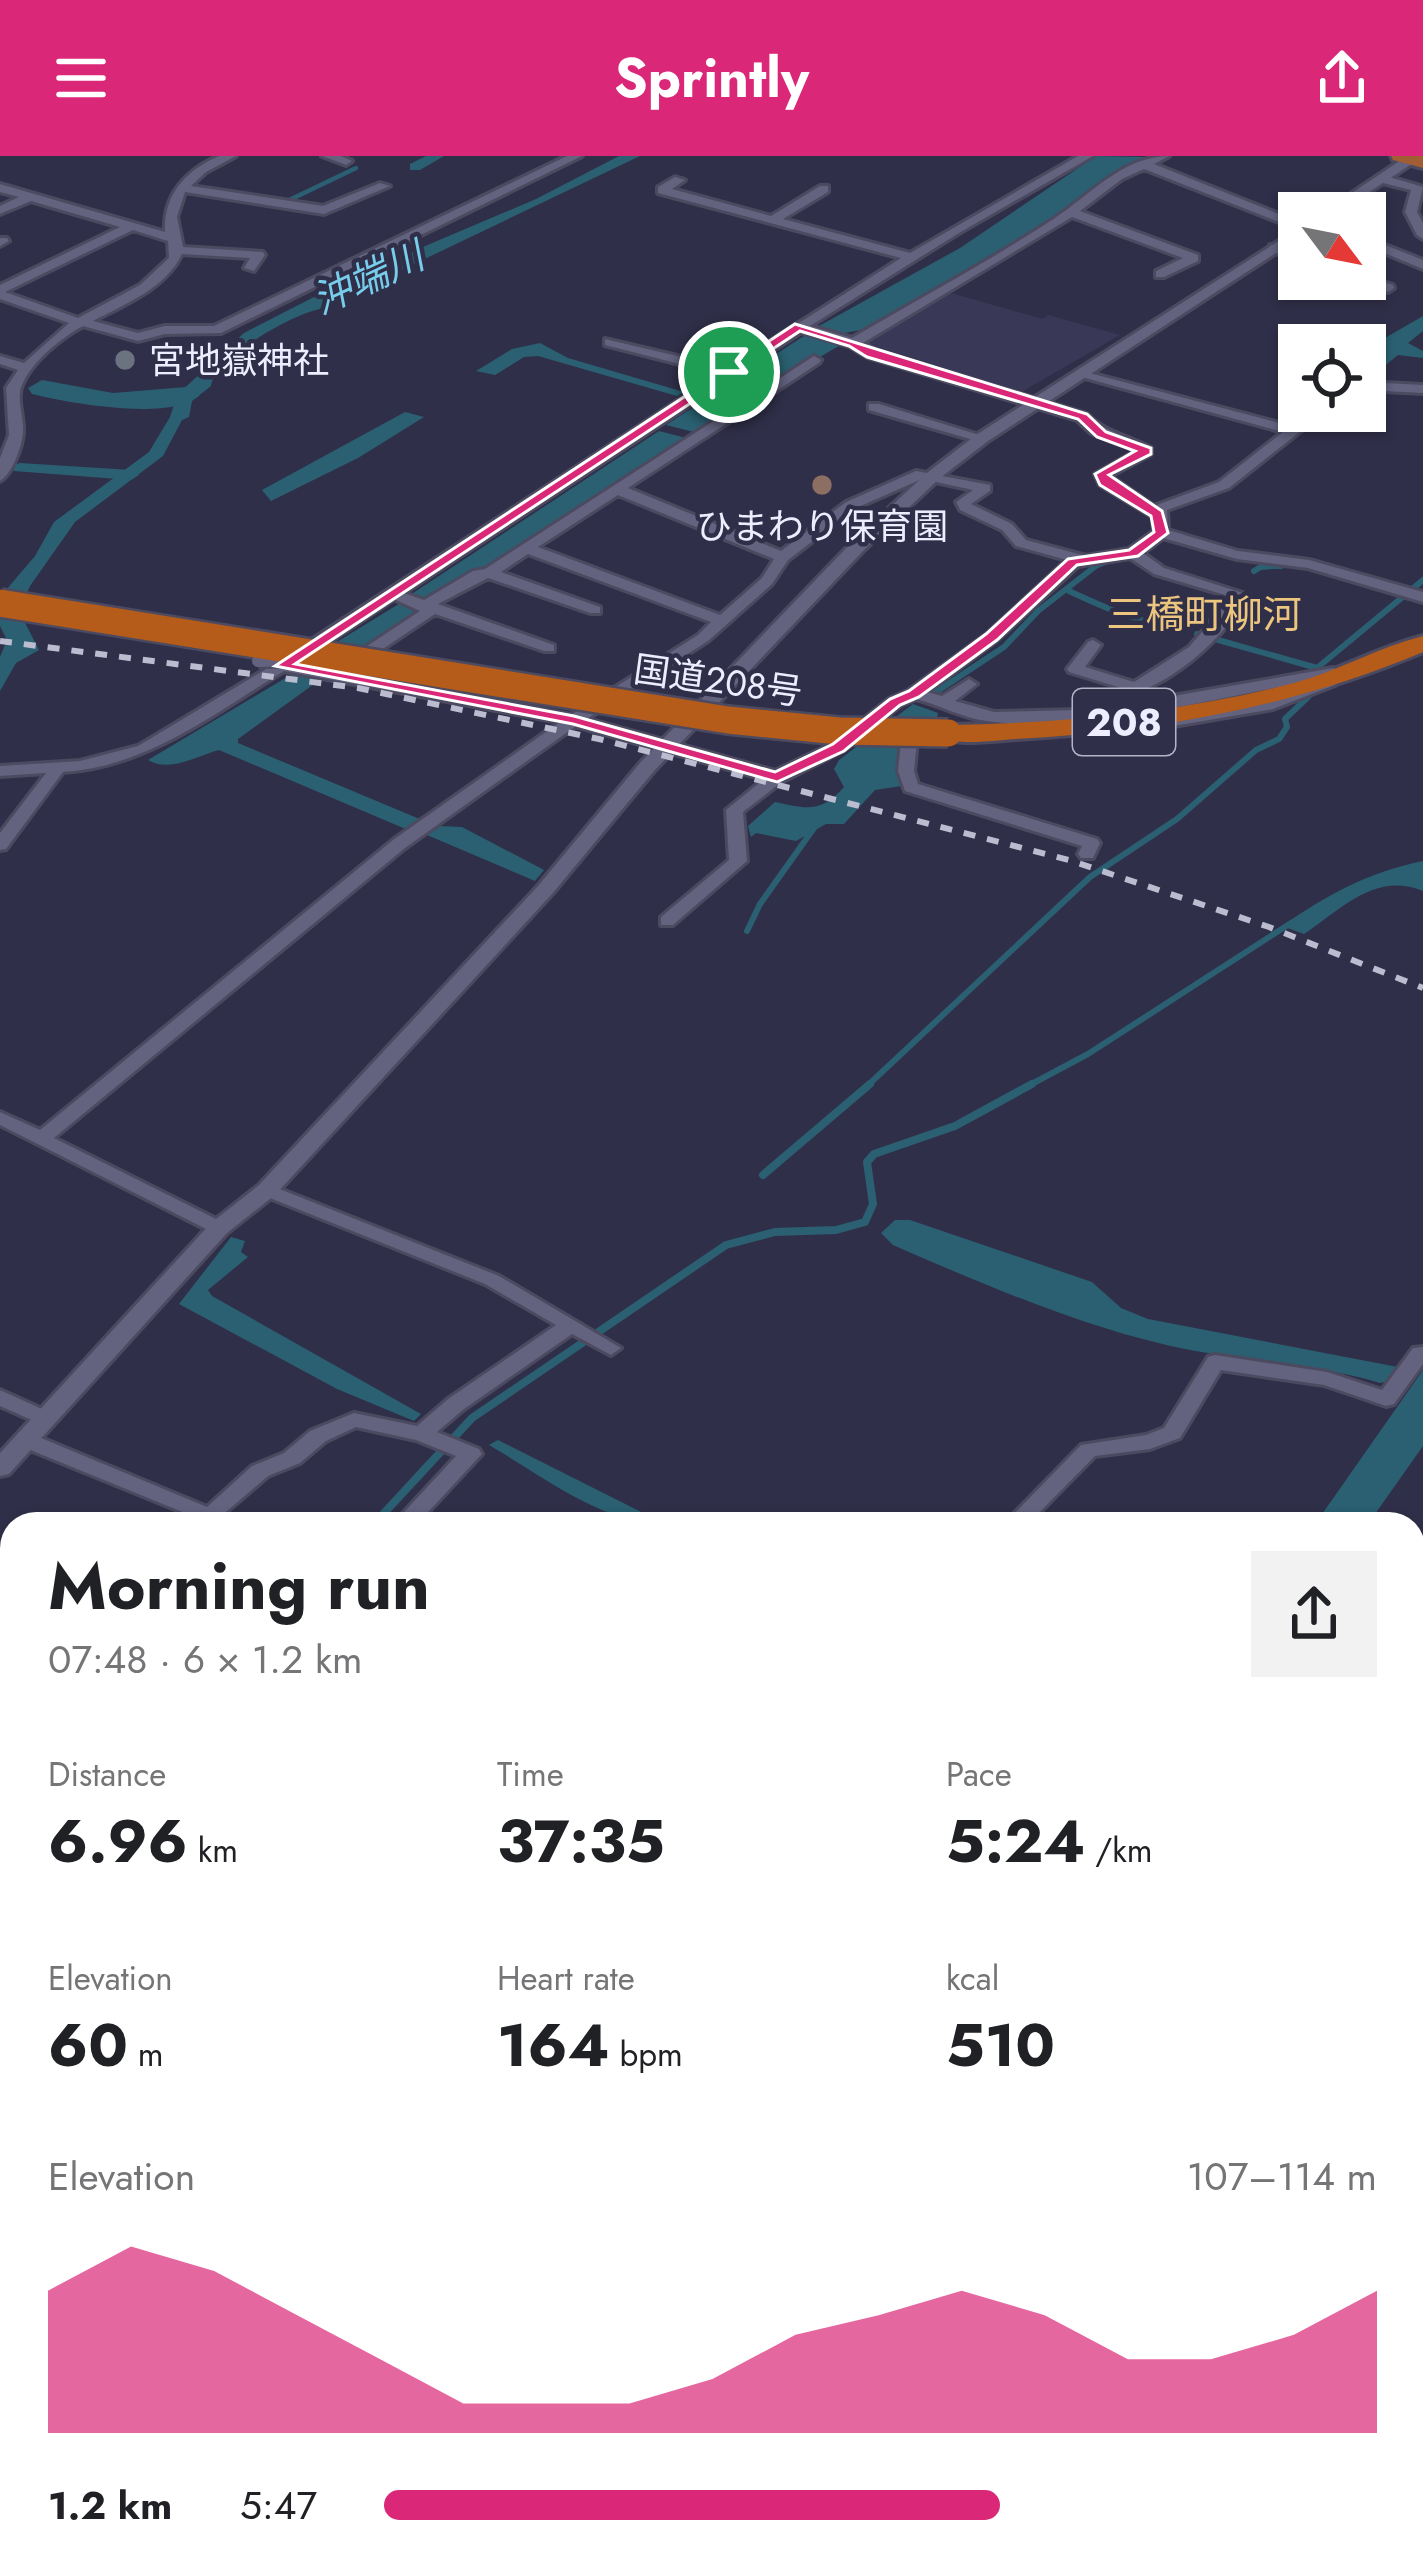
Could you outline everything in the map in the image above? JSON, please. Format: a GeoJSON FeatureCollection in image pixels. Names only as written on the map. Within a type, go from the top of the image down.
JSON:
{"type":"FeatureCollection","features":[{"type":"Feature","properties":{"kind":"highway","name":"国道208号"},"geometry":{"type":"LineString","coordinates":[[0,603],[327,665],[839,731],[936,725],[1098,725],[1227,706],[1352,672],[1423,643]]}},
{"type":"Feature","properties":{"kind":"street"},"geometry":{"type":"LineString","coordinates":[[0,477],[16,435],[13,388],[26,368],[53,339],[137,294],[170,265],[175,244],[168,223],[196,162],[230,156]]}},
{"type":"Feature","properties":{"kind":"street"},"geometry":{"type":"LineString","coordinates":[[328,156],[346,161]]}},
{"type":"Feature","properties":{"kind":"street"},"geometry":{"type":"LineString","coordinates":[[0,293],[123,333],[216,330],[576,156]]}},
{"type":"Feature","properties":{"kind":"street"},"geometry":{"type":"LineString","coordinates":[[0,771],[105,762],[144,749],[289,667],[729,372],[912,257],[1087,156]]}},
{"type":"Feature","properties":{"kind":"street"},"geometry":{"type":"LineString","coordinates":[[1156,159],[1278,219]]}},
{"type":"Feature","properties":{"kind":"street"},"geometry":{"type":"LineString","coordinates":[[846,341],[1071,212],[1118,176],[1156,159],[1278,205]]}},
{"type":"Feature","properties":{"kind":"street"},"geometry":{"type":"LineString","coordinates":[[1383,178],[1415,168]]}},
{"type":"Feature","properties":{"kind":"street"},"geometry":{"type":"LineString","coordinates":[[1361,192],[1383,178],[1415,168]]}},
{"type":"Feature","properties":{"kind":"street"},"geometry":{"type":"LineString","coordinates":[[1415,168],[1411,212],[1423,235]]}},
{"type":"Feature","properties":{"kind":"street"},"geometry":{"type":"LineString","coordinates":[[680,180],[662,190],[912,257]]}},
{"type":"Feature","properties":{"kind":"street"},"geometry":{"type":"LineString","coordinates":[[1205,185],[1223,182]]}},
{"type":"Feature","properties":{"kind":"street"},"geometry":{"type":"LineString","coordinates":[[178,195],[280,198],[332,210],[384,186]]}},
{"type":"Feature","properties":{"kind":"street"},"geometry":{"type":"LineString","coordinates":[[0,188],[131,226],[175,244],[259,256],[250,268]]}},
{"type":"Feature","properties":{"kind":"street"},"geometry":{"type":"LineString","coordinates":[[771,221],[824,189]]}},
{"type":"Feature","properties":{"kind":"street"},"geometry":{"type":"LineString","coordinates":[[0,210],[30,197]]}},
{"type":"Feature","properties":{"kind":"street"},"geometry":{"type":"LineString","coordinates":[[1071,212],[1194,258],[1160,274]]}},
{"type":"Feature","properties":{"kind":"street"},"geometry":{"type":"LineString","coordinates":[[0,293],[131,226]]}},
{"type":"Feature","properties":{"kind":"street"},"geometry":{"type":"LineString","coordinates":[[0,1468],[219,1228],[267,1190],[545,890],[647,767],[858,546],[934,475],[982,438],[1278,245]]}},
{"type":"Feature","properties":{"kind":"street"},"geometry":{"type":"LineString","coordinates":[[1274,248],[1278,249]]}},
{"type":"Feature","properties":{"kind":"street"},"geometry":{"type":"LineString","coordinates":[[1386,250],[1423,265]]}},
{"type":"Feature","properties":{"kind":"street"},"geometry":{"type":"LineString","coordinates":[[805,328],[872,354],[1082,417],[1102,434],[1146,451],[1102,474],[1105,482],[1157,514],[1161,533]]}},
{"type":"Feature","properties":{"kind":"street"},"geometry":{"type":"LineString","coordinates":[[610,342],[729,372]]}},
{"type":"Feature","properties":{"kind":"street"},"geometry":{"type":"LineString","coordinates":[[0,360],[26,368]]}},
{"type":"Feature","properties":{"kind":"street"},"geometry":{"type":"LineString","coordinates":[[489,573],[814,361]]}},
{"type":"Feature","properties":{"kind":"street"},"geometry":{"type":"LineString","coordinates":[[1082,373],[1278,427]]}},
{"type":"Feature","properties":{"kind":"street"},"geometry":{"type":"LineString","coordinates":[[1386,387],[1423,389]]}},
{"type":"Feature","properties":{"kind":"street"},"geometry":{"type":"LineString","coordinates":[[874,407],[982,438]]}},
{"type":"Feature","properties":{"kind":"street"},"geometry":{"type":"LineString","coordinates":[[651,425],[696,437]]}},
{"type":"Feature","properties":{"kind":"street"},"geometry":{"type":"LineString","coordinates":[[1157,514],[1167,505],[1224,485],[1292,432]]}},
{"type":"Feature","properties":{"kind":"street"},"geometry":{"type":"LineString","coordinates":[[40,1139],[399,844],[574,720],[688,649],[767,581],[783,557],[851,505],[921,474],[934,475],[985,488],[962,505],[1007,527],[1021,543],[1086,560]]}},
{"type":"Feature","properties":{"kind":"street"},"geometry":{"type":"LineString","coordinates":[[617,489],[783,557]]}},
{"type":"Feature","properties":{"kind":"street"},"geometry":{"type":"LineString","coordinates":[[853,742],[895,702],[914,694],[992,637],[1073,562],[1133,554],[1161,533]]}},
{"type":"Feature","properties":{"kind":"street"},"geometry":{"type":"LineString","coordinates":[[1161,533],[1237,555],[1309,564],[1415,595]]}},
{"type":"Feature","properties":{"kind":"street"},"geometry":{"type":"LineString","coordinates":[[526,548],[719,620]]}},
{"type":"Feature","properties":{"kind":"street"},"geometry":{"type":"LineString","coordinates":[[1103,711],[1113,698],[1164,674],[1227,619],[1241,595],[1159,571],[1133,554]]}},
{"type":"Feature","properties":{"kind":"street"},"geometry":{"type":"LineString","coordinates":[[1206,583],[1237,555]]}},
{"type":"Feature","properties":{"kind":"street"},"geometry":{"type":"LineString","coordinates":[[428,604],[478,574],[489,573],[595,610]]}},
{"type":"Feature","properties":{"kind":"street"},"geometry":{"type":"LineString","coordinates":[[393,594],[550,648]]}},
{"type":"Feature","properties":{"kind":"street"},"geometry":{"type":"LineString","coordinates":[[289,667],[327,665],[428,613],[428,604]]}},
{"type":"Feature","properties":{"kind":"street"},"geometry":{"type":"LineString","coordinates":[[293,636],[323,650],[327,665]]}},
{"type":"Feature","properties":{"kind":"street"},"geometry":{"type":"LineString","coordinates":[[1093,645],[1075,669],[1136,688]]}},
{"type":"Feature","properties":{"kind":"street"},"geometry":{"type":"LineString","coordinates":[[258,661],[312,660],[574,720],[777,777]]}},
{"type":"Feature","properties":{"kind":"street"},"geometry":{"type":"LineString","coordinates":[[969,684],[906,770],[911,787],[1090,843],[1087,854]]}},
{"type":"Feature","properties":{"kind":"street"},"geometry":{"type":"LineString","coordinates":[[936,725],[1160,724],[1295,688]]}},
{"type":"Feature","properties":{"kind":"street"},"geometry":{"type":"LineString","coordinates":[[667,921],[738,861],[734,810],[777,777],[853,742],[991,718],[1030,727],[1218,694],[1295,688]]}},
{"type":"Feature","properties":{"kind":"street"},"geometry":{"type":"LineString","coordinates":[[914,694],[936,725]]}},
{"type":"Feature","properties":{"kind":"street"},"geometry":{"type":"LineString","coordinates":[[0,845],[58,768]]}},
{"type":"Feature","properties":{"kind":"street"},"geometry":{"type":"LineString","coordinates":[[0,1118],[219,1228]]}},
{"type":"Feature","properties":{"kind":"street"},"geometry":{"type":"LineString","coordinates":[[267,1190],[492,1280],[606,1345]]}},
{"type":"Feature","properties":{"kind":"street"},"geometry":{"type":"LineString","coordinates":[[428,1437],[455,1404],[575,1327]]}},
{"type":"Feature","properties":{"kind":"street"},"geometry":{"type":"LineString","coordinates":[[1027,1512],[1089,1450],[1150,1442],[1172,1433],[1215,1362],[1327,1379],[1386,1399],[1420,1353]]}},
{"type":"Feature","properties":{"kind":"street"},"geometry":{"type":"LineString","coordinates":[[0,1397],[45,1419]]}},
{"type":"Feature","properties":{"kind":"street"},"geometry":{"type":"LineString","coordinates":[[216,1512],[260,1471],[292,1458],[354,1420],[428,1437],[471,1454],[415,1512]]}},
{"type":"Feature","properties":{"kind":"street"},"geometry":{"type":"LineString","coordinates":[[26,1440],[190,1512]]}},
{"type":"Feature","properties":{"kind":"shaded area"},"geometry":{"type":"Polygon","coordinates":[[[947,292],[1120,335],[1016,395],[862,344],[947,292]]]}},
{"type":"Feature","properties":{"kind":"water","name":"沖端川"},"geometry":{"type":"Polygon","coordinates":[[[619,156],[640,156],[291,320],[225,363],[211,386],[192,401],[189,417],[182,420],[163,456],[75,522],[30,586],[19,611],[39,650],[16,663],[0,691],[0,657],[7,640],[0,626],[0,597],[35,556],[54,522],[149,452],[177,395],[244,333],[357,275],[536,199],[619,156]]]}},
{"type":"Feature","properties":{"kind":"water"},"geometry":{"type":"Polygon","coordinates":[[[1096,156],[1148,157],[1127,166],[1047,225],[875,327],[840,334],[819,326],[960,248],[1096,156]]]}},
{"type":"Feature","properties":{"kind":"water"},"geometry":{"type":"Polygon","coordinates":[[[1423,316],[1423,331],[1408,343],[1423,351],[1423,358],[1398,355],[1386,365],[1386,337],[1423,316]]]}},
{"type":"Feature","properties":{"kind":"water"},"geometry":{"type":"Polygon","coordinates":[[[804,336],[842,344],[694,432],[666,425],[804,336]]]}},
{"type":"Feature","properties":{"kind":"water"},"geometry":{"type":"Polygon","coordinates":[[[540,343],[568,358],[684,392],[677,396],[538,356],[524,357],[495,375],[476,371],[512,349],[540,343]]]}},
{"type":"Feature","properties":{"kind":"water"},"geometry":{"type":"Polygon","coordinates":[[[405,412],[424,417],[358,458],[271,501],[262,490],[405,412]]]}},
{"type":"Feature","properties":{"kind":"water"},"geometry":{"type":"Polygon","coordinates":[[[659,431],[686,438],[489,565],[430,598],[410,595],[659,431]]]}},
{"type":"Feature","properties":{"kind":"water"},"geometry":{"type":"Polygon","coordinates":[[[402,602],[421,612],[360,653],[327,648],[402,602]]]}},
{"type":"Feature","properties":{"kind":"water"},"geometry":{"type":"Polygon","coordinates":[[[309,664],[336,668],[238,743],[422,820],[408,830],[219,750],[174,764],[148,760],[309,664]]]}},
{"type":"Feature","properties":{"kind":"water"},"geometry":{"type":"Polygon","coordinates":[[[913,704],[938,713],[936,723],[901,753],[902,786],[875,790],[844,824],[826,824],[796,841],[756,833],[751,837],[748,826],[775,802],[813,807],[836,795],[844,787],[834,769],[839,760],[913,704]]]}},
{"type":"Feature","properties":{"kind":"water"},"geometry":{"type":"Polygon","coordinates":[[[439,826],[462,827],[544,870],[535,881],[427,835],[439,826]]]}},
{"type":"Feature","properties":{"kind":"water"},"geometry":{"type":"Polygon","coordinates":[[[1423,861],[1423,891],[1406,886],[1374,889],[1304,934],[1282,926],[1349,886],[1423,861]]]}},
{"type":"Feature","properties":{"kind":"water"},"geometry":{"type":"Polygon","coordinates":[[[895,1220],[910,1220],[1092,1282],[1121,1308],[1148,1319],[1403,1368],[1394,1380],[1380,1383],[1309,1367],[1190,1350],[1115,1331],[1001,1291],[893,1245],[881,1233],[895,1220]]]}},
{"type":"Feature","properties":{"kind":"water"},"geometry":{"type":"Polygon","coordinates":[[[231,1237],[245,1241],[241,1252],[248,1257],[208,1290],[212,1296],[421,1414],[414,1421],[337,1389],[179,1304],[231,1237]]]}},
{"type":"Feature","properties":{"kind":"water"},"geometry":{"type":"Polygon","coordinates":[[[1423,1370],[1423,1446],[1376,1512],[1324,1512],[1423,1370]]]}},
{"type":"Feature","properties":{"kind":"water"},"geometry":{"type":"Polygon","coordinates":[[[498,1440],[641,1512],[596,1507],[489,1445],[498,1440]]]}},
{"type":"Feature","properties":{"kind":"waterway"},"geometry":{"type":"LineString","coordinates":[[415,167],[437,156]]}},
{"type":"Feature","properties":{"kind":"waterway"},"geometry":{"type":"LineString","coordinates":[[279,205],[356,168]]}},
{"type":"Feature","properties":{"kind":"waterway"},"geometry":{"type":"LineString","coordinates":[[42,388],[113,401],[186,395]]}},
{"type":"Feature","properties":{"kind":"waterway"},"geometry":{"type":"LineString","coordinates":[[20,468],[131,475]]}},
{"type":"Feature","properties":{"kind":"waterway"},"geometry":{"type":"LineString","coordinates":[[1094,567],[1123,556]]}},
{"type":"Feature","properties":{"kind":"waterway"},"geometry":{"type":"LineString","coordinates":[[1259,568],[1264,565]]}},
{"type":"Feature","properties":{"kind":"waterway"},"geometry":{"type":"LineString","coordinates":[[1259,568],[1281,566],[1266,565]]}},
{"type":"Feature","properties":{"kind":"waterway"},"geometry":{"type":"LineString","coordinates":[[933,694],[1004,647],[1038,611],[1094,567]]}},
{"type":"Feature","properties":{"kind":"waterway"},"geometry":{"type":"LineString","coordinates":[[1254,571],[1259,568]]}},
{"type":"Feature","properties":{"kind":"waterway"},"geometry":{"type":"LineString","coordinates":[[1317,668],[1423,580]]}},
{"type":"Feature","properties":{"kind":"waterway"},"geometry":{"type":"LineString","coordinates":[[1069,591],[1155,623],[1172,626],[1207,621]]}},
{"type":"Feature","properties":{"kind":"waterway"},"geometry":{"type":"LineString","coordinates":[[1197,634],[1317,668]]}},
{"type":"Feature","properties":{"kind":"waterway"},"geometry":{"type":"LineString","coordinates":[[866,1087],[1090,877],[1177,819],[1256,750],[1279,739],[1287,727],[1285,719],[1309,696],[1317,668]]}},
{"type":"Feature","properties":{"kind":"waterway"},"geometry":{"type":"LineString","coordinates":[[747,931],[760,904],[814,828]]}},
{"type":"Feature","properties":{"kind":"waterway"},"geometry":{"type":"LineString","coordinates":[[1026,1087],[1088,1054],[1291,923]]}},
{"type":"Feature","properties":{"kind":"waterway"},"geometry":{"type":"LineString","coordinates":[[763,1175],[870,1084]]}},
{"type":"Feature","properties":{"kind":"waterway"},"geometry":{"type":"LineString","coordinates":[[385,1512],[472,1418],[726,1245],[775,1232],[836,1230],[865,1222],[873,1204],[867,1162],[874,1154],[955,1126],[1032,1084]]}},
{"type":"Feature","properties":{"kind":"railway"},"geometry":{"type":"LineString","coordinates":[[0,641],[358,688],[599,739],[1069,860],[1269,927],[1423,988]]}},
{"type":"Feature","properties":{"kind":"place","name":"宮地嶽神社"},"geometry":{"type":"Point","coordinates":[125,360]}},
{"type":"Feature","properties":{"kind":"place","name":"ひまわり保育園"},"geometry":{"type":"Point","coordinates":[822,485]}},
{"type":"Feature","properties":{"kind":"district","name":"三橋町柳河"},"geometry":{"type":"Point","coordinates":[1204,614]}},
{"type":"Feature","properties":{"kind":"route"},"geometry":{"type":"LineString","coordinates":[[799,326],[854,343],[859,350],[1082,417],[1102,434],[1146,451],[1102,474],[1105,482],[1157,514],[1161,533],[1147,548],[1133,554],[1073,562],[992,637],[914,694],[895,702],[838,748],[777,777],[574,720],[282,666],[393,594],[729,372],[799,326]]}}]}
